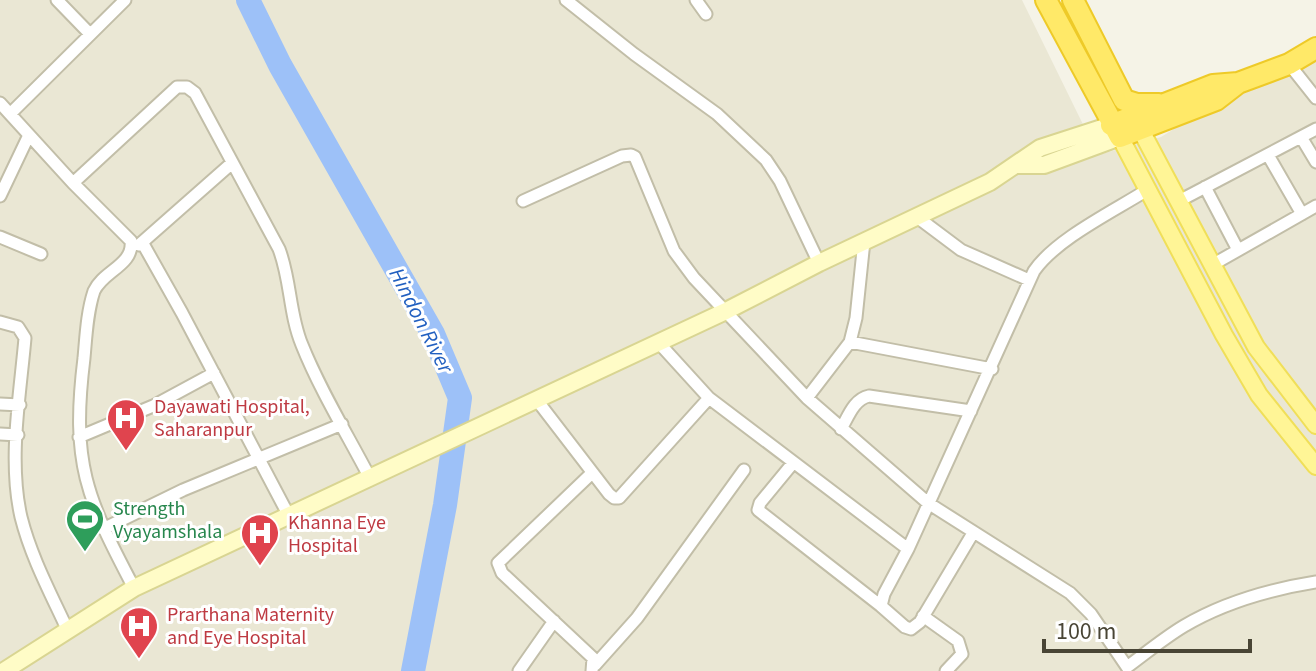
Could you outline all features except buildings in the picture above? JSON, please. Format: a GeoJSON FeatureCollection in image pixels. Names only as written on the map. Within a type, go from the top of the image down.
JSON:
{"type":"FeatureCollection","features":[{"type":"Feature","properties":{"kind":"highway"},"geometry":{"type":"LineString","coordinates":[[1046,0],[1115,131],[1133,116],[1216,100],[1238,83]]}},
{"type":"Feature","properties":{"kind":"highway"},"geometry":{"type":"LineString","coordinates":[[1073,0],[1133,116]]}},
{"type":"Feature","properties":{"kind":"highway"},"geometry":{"type":"LineString","coordinates":[[1133,116],[1137,104],[1168,103],[1213,85],[1238,83],[1289,64],[1316,48]]}},
{"type":"Feature","properties":{"kind":"main road"},"geometry":{"type":"LineString","coordinates":[[1133,116],[1256,347],[1316,425]]}},
{"type":"Feature","properties":{"kind":"main road"},"geometry":{"type":"LineString","coordinates":[[1115,131],[1259,395],[1316,466]]}},
{"type":"Feature","properties":{"kind":"street"},"geometry":{"type":"LineString","coordinates":[[57,0],[90,34]]}},
{"type":"Feature","properties":{"kind":"street"},"geometry":{"type":"LineString","coordinates":[[10,114],[125,0]]}},
{"type":"Feature","properties":{"kind":"street"},"geometry":{"type":"LineString","coordinates":[[566,0],[717,114],[759,152],[780,181],[819,263]]}},
{"type":"Feature","properties":{"kind":"street"},"geometry":{"type":"LineString","coordinates":[[696,0],[706,14]]}},
{"type":"Feature","properties":{"kind":"street"},"geometry":{"type":"LineString","coordinates":[[1289,64],[1316,98]]}},
{"type":"Feature","properties":{"kind":"street"},"geometry":{"type":"LineString","coordinates":[[73,183],[177,87],[187,87],[195,93],[279,249],[286,267],[293,319],[303,347],[370,478]]}},
{"type":"Feature","properties":{"kind":"street"},"geometry":{"type":"LineString","coordinates":[[0,103],[131,241],[132,250]]}},
{"type":"Feature","properties":{"kind":"street"},"geometry":{"type":"LineString","coordinates":[[1177,202],[1316,129]]}},
{"type":"Feature","properties":{"kind":"street"},"geometry":{"type":"LineString","coordinates":[[4,671],[134,588],[726,311],[990,182],[1013,165],[1044,165],[1115,131]]}},
{"type":"Feature","properties":{"kind":"street"},"geometry":{"type":"LineString","coordinates":[[0,196],[29,135]]}},
{"type":"Feature","properties":{"kind":"street"},"geometry":{"type":"LineString","coordinates":[[1301,137],[1316,162]]}},
{"type":"Feature","properties":{"kind":"street"},"geometry":{"type":"LineString","coordinates":[[1268,155],[1302,214]]}},
{"type":"Feature","properties":{"kind":"street"},"geometry":{"type":"LineString","coordinates":[[523,201],[622,156],[635,157],[674,251],[694,278],[807,398],[928,503],[1070,593],[1091,614],[1127,667]]}},
{"type":"Feature","properties":{"kind":"street"},"geometry":{"type":"LineString","coordinates":[[134,588],[87,491],[78,405],[91,301],[99,280],[125,261],[132,250],[232,163]]}},
{"type":"Feature","properties":{"kind":"street"},"geometry":{"type":"LineString","coordinates":[[1205,187],[1238,250]]}},
{"type":"Feature","properties":{"kind":"street"},"geometry":{"type":"LineString","coordinates":[[881,606],[992,369],[1029,280],[1041,261],[1147,190]]}},
{"type":"Feature","properties":{"kind":"street"},"geometry":{"type":"LineString","coordinates":[[1212,265],[1316,206]]}},
{"type":"Feature","properties":{"kind":"street"},"geometry":{"type":"LineString","coordinates":[[917,217],[961,250],[1029,280]]}},
{"type":"Feature","properties":{"kind":"street"},"geometry":{"type":"LineString","coordinates":[[0,237],[41,254]]}},
{"type":"Feature","properties":{"kind":"street"},"geometry":{"type":"LineString","coordinates":[[807,398],[850,342],[856,318],[864,241]]}},
{"type":"Feature","properties":{"kind":"street"},"geometry":{"type":"LineString","coordinates":[[142,242],[289,516]]}},
{"type":"Feature","properties":{"kind":"street"},"geometry":{"type":"LineString","coordinates":[[0,322],[18,327],[25,338],[16,488],[21,517],[33,556],[68,631]]}},
{"type":"Feature","properties":{"kind":"street"},"geometry":{"type":"LineString","coordinates":[[658,342],[709,398],[908,549]]}},
{"type":"Feature","properties":{"kind":"street"},"geometry":{"type":"LineString","coordinates":[[850,342],[992,369]]}},
{"type":"Feature","properties":{"kind":"street"},"geometry":{"type":"LineString","coordinates":[[79,437],[153,406],[214,373]]}},
{"type":"Feature","properties":{"kind":"street"},"geometry":{"type":"LineString","coordinates":[[841,429],[857,402],[869,396],[971,411]]}},
{"type":"Feature","properties":{"kind":"street"},"geometry":{"type":"LineString","coordinates":[[532,400],[609,494],[619,498],[709,398]]}},
{"type":"Feature","properties":{"kind":"street"},"geometry":{"type":"LineString","coordinates":[[0,404],[20,405]]}},
{"type":"Feature","properties":{"kind":"street"},"geometry":{"type":"LineString","coordinates":[[103,529],[258,457],[342,424]]}},
{"type":"Feature","properties":{"kind":"street"},"geometry":{"type":"LineString","coordinates":[[0,434],[18,435]]}},
{"type":"Feature","properties":{"kind":"street"},"geometry":{"type":"LineString","coordinates":[[793,463],[760,503],[758,510],[905,627],[911,629],[916,626],[973,533]]}},
{"type":"Feature","properties":{"kind":"street"},"geometry":{"type":"LineString","coordinates":[[594,668],[637,618],[744,470]]}},
{"type":"Feature","properties":{"kind":"street"},"geometry":{"type":"LineString","coordinates":[[592,473],[498,563],[502,573],[593,658],[594,668]]}},
{"type":"Feature","properties":{"kind":"street"},"geometry":{"type":"LineString","coordinates":[[1115,671],[1127,667],[1187,624],[1250,598],[1316,582]]}},
{"type":"Feature","properties":{"kind":"street"},"geometry":{"type":"LineString","coordinates":[[923,616],[962,647],[962,654],[946,671]]}},
{"type":"Feature","properties":{"kind":"street"},"geometry":{"type":"LineString","coordinates":[[519,671],[554,621]]}},
{"type":"Feature","properties":{"kind":"shaded area"},"geometry":{"type":"Polygon","coordinates":[[[0,0],[1022,0],[1098,155],[1161,137],[1316,41],[1316,671],[0,671],[0,0]]]}},
{"type":"Feature","properties":{"kind":"waterway","name":"Hindon River"},"geometry":{"type":"LineString","coordinates":[[248,0],[280,65],[433,334],[460,398],[445,505],[413,671]]}},
{"type":"Feature","properties":{"kind":"place","name":"Dayawati Hospital, Saharanpur"},"geometry":{"type":"Point","coordinates":[126,452]}},
{"type":"Feature","properties":{"kind":"place","name":"Strength Vyayamshala"},"geometry":{"type":"Point","coordinates":[85,553]}},
{"type":"Feature","properties":{"kind":"place","name":"Khanna Eye Hospital"},"geometry":{"type":"Point","coordinates":[260,567]}},
{"type":"Feature","properties":{"kind":"place","name":"Prarthana Maternity and Eye Hospital"},"geometry":{"type":"Point","coordinates":[139,660]}}]}
